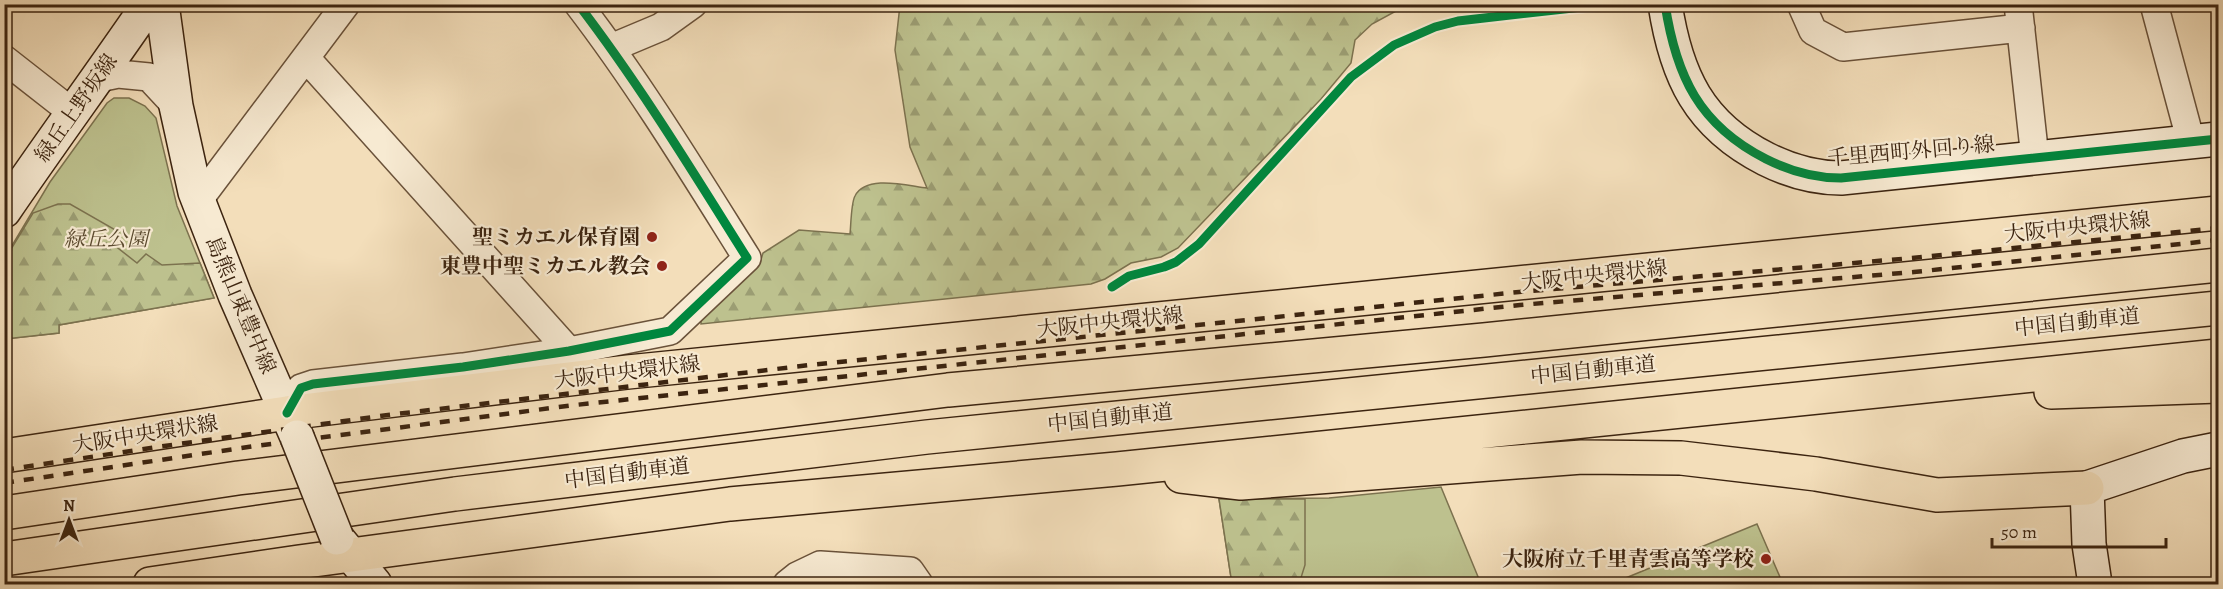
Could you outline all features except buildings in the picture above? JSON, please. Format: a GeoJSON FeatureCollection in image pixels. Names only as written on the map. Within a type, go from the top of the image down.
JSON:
{"type":"FeatureCollection","features":[{"type":"Feature","properties":{"kind":"main road","name":"大阪中央環状線"},"geometry":{"type":"LineString","coordinates":[[4,456],[292,425],[744,359],[2218,213]]}},
{"type":"Feature","properties":{"kind":"main road","name":"中国自動車道"},"geometry":{"type":"LineString","coordinates":[[4,513],[238,478],[948,390],[1472,341],[2218,265]]}},
{"type":"Feature","properties":{"kind":"main road","name":"中国自動車道"},"geometry":{"type":"LineString","coordinates":[[4,559],[455,494],[927,437],[2218,308]]}},
{"type":"Feature","properties":{"kind":"main road"},"geometry":{"type":"LineString","coordinates":[[150,585],[344,547],[730,504],[1117,469],[2218,356]]}},
{"type":"Feature","properties":{"kind":"main road"},"geometry":{"type":"LineString","coordinates":[[1821,396],[2108,391],[2218,386]]}},
{"type":"Feature","properties":{"kind":"main road"},"geometry":{"type":"LineString","coordinates":[[1117,469],[1241,483],[1582,457],[1681,458],[1816,474],[1937,495],[2087,488]]}},
{"type":"Feature","properties":{"kind":"street","name":"緑丘上野坂線"},"geometry":{"type":"LineString","coordinates":[[4,211],[149,4]]}},
{"type":"Feature","properties":{"kind":"street","name":"島熊山東豊中線"},"geometry":{"type":"LineString","coordinates":[[162,4],[176,106],[198,201],[235,295],[344,547],[375,585]]}},
{"type":"Feature","properties":{"kind":"street"},"geometry":{"type":"LineString","coordinates":[[198,201],[346,4]]}},
{"type":"Feature","properties":{"kind":"street"},"geometry":{"type":"LineString","coordinates":[[292,425],[302,388],[313,384],[463,367],[569,351],[670,331],[747,258],[611,48],[578,4]]}},
{"type":"Feature","properties":{"kind":"street"},"geometry":{"type":"LineString","coordinates":[[611,48],[661,27],[693,4]]}},
{"type":"Feature","properties":{"kind":"street","name":"千里西町外回り線"},"geometry":{"type":"LineString","coordinates":[[1665,4],[1676,58],[1686,84],[1699,105],[1717,126],[1744,147],[1786,168],[1816,177],[1835,178],[2204,141]]}},
{"type":"Feature","properties":{"kind":"street"},"geometry":{"type":"LineString","coordinates":[[1801,4],[1813,31],[1843,47],[2020,16],[2035,158]]}},
{"type":"Feature","properties":{"kind":"street"},"geometry":{"type":"LineString","coordinates":[[2154,4],[2204,141]]}},
{"type":"Feature","properties":{"kind":"street"},"geometry":{"type":"LineString","coordinates":[[306,58],[569,351]]}},
{"type":"Feature","properties":{"kind":"street"},"geometry":{"type":"LineString","coordinates":[[4,59],[73,113]]}},
{"type":"Feature","properties":{"kind":"street"},"geometry":{"type":"LineString","coordinates":[[99,78],[118,74],[149,77],[176,106]]}},
{"type":"Feature","properties":{"kind":"street"},"geometry":{"type":"LineString","coordinates":[[2095,585],[2089,544],[2087,488],[2183,456],[2218,449]]}},
{"type":"Feature","properties":{"kind":"street"},"geometry":{"type":"LineString","coordinates":[[787,585],[797,576],[820,565],[910,571],[919,585]]}},
{"type":"Feature","properties":{"kind":"green space"},"geometry":{"type":"Polygon","coordinates":[[[900,5],[1407,5],[1372,24],[1355,40],[1351,63],[1321,99],[1178,248],[1161,257],[1131,263],[1105,279],[1091,284],[701,324],[701,318],[760,263],[763,253],[799,230],[850,234],[854,199],[860,189],[878,183],[927,188],[910,147],[895,50],[900,5]]]}},
{"type":"Feature","properties":{"kind":"green space","name":"緑丘公園"},"geometry":{"type":"Polygon","coordinates":[[[114,98],[129,98],[145,106],[156,118],[177,206],[214,298],[59,325],[59,333],[5,339],[4,259],[50,182],[107,103],[114,98]]]}},
{"type":"Feature","properties":{"kind":"green space"},"geometry":{"type":"Polygon","coordinates":[[[58,204],[70,204],[119,232],[114,245],[137,263],[146,254],[162,265],[200,263],[214,298],[59,325],[59,333],[5,339],[5,259],[33,213],[58,204]]]}},
{"type":"Feature","properties":{"kind":"green space"},"geometry":{"type":"Polygon","coordinates":[[[1441,487],[1481,584],[1232,584],[1219,499],[1329,498],[1441,487]]]}},
{"type":"Feature","properties":{"kind":"green space"},"geometry":{"type":"Polygon","coordinates":[[[1219,499],[1305,499],[1305,565],[1299,584],[1232,584],[1219,499]]]}},
{"type":"Feature","properties":{"kind":"green space"},"geometry":{"type":"Polygon","coordinates":[[[1757,524],[1783,584],[1611,584],[1757,524]]]}},
{"type":"Feature","properties":{"kind":"railway"},"geometry":{"type":"LineString","coordinates":[[4,470],[388,415],[810,365],[1519,292],[1912,258],[2218,228]]}},
{"type":"Feature","properties":{"kind":"railway"},"geometry":{"type":"LineString","coordinates":[[4,483],[255,446],[575,405],[1520,305],[1914,272],[2218,240]]}},
{"type":"Feature","properties":{"kind":"cycle path"},"geometry":{"type":"LineString","coordinates":[[287,413],[301,388],[313,384],[463,367],[569,351],[670,331],[747,258],[644,97],[578,4]]}},
{"type":"Feature","properties":{"kind":"cycle path"},"geometry":{"type":"LineString","coordinates":[[1112,287],[1129,276],[1176,262],[1199,244],[1351,77],[1394,45],[1435,27],[1458,21],[1609,4]]}},
{"type":"Feature","properties":{"kind":"cycle path"},"geometry":{"type":"LineString","coordinates":[[1665,4],[1676,54],[1684,76],[1694,96],[1708,114],[1743,146],[1766,159],[1802,173],[1841,178],[2218,139]]}},
{"type":"Feature","properties":{"kind":"place","name":"聖ミカエル保育園"},"geometry":{"type":"Point","coordinates":[652,237]}},
{"type":"Feature","properties":{"kind":"place","name":"東豊中聖ミカエル教会"},"geometry":{"type":"Point","coordinates":[662,266]}},
{"type":"Feature","properties":{"kind":"place","name":"大阪府立千里青雲高等学校"},"geometry":{"type":"Point","coordinates":[1766,559]}}]}
